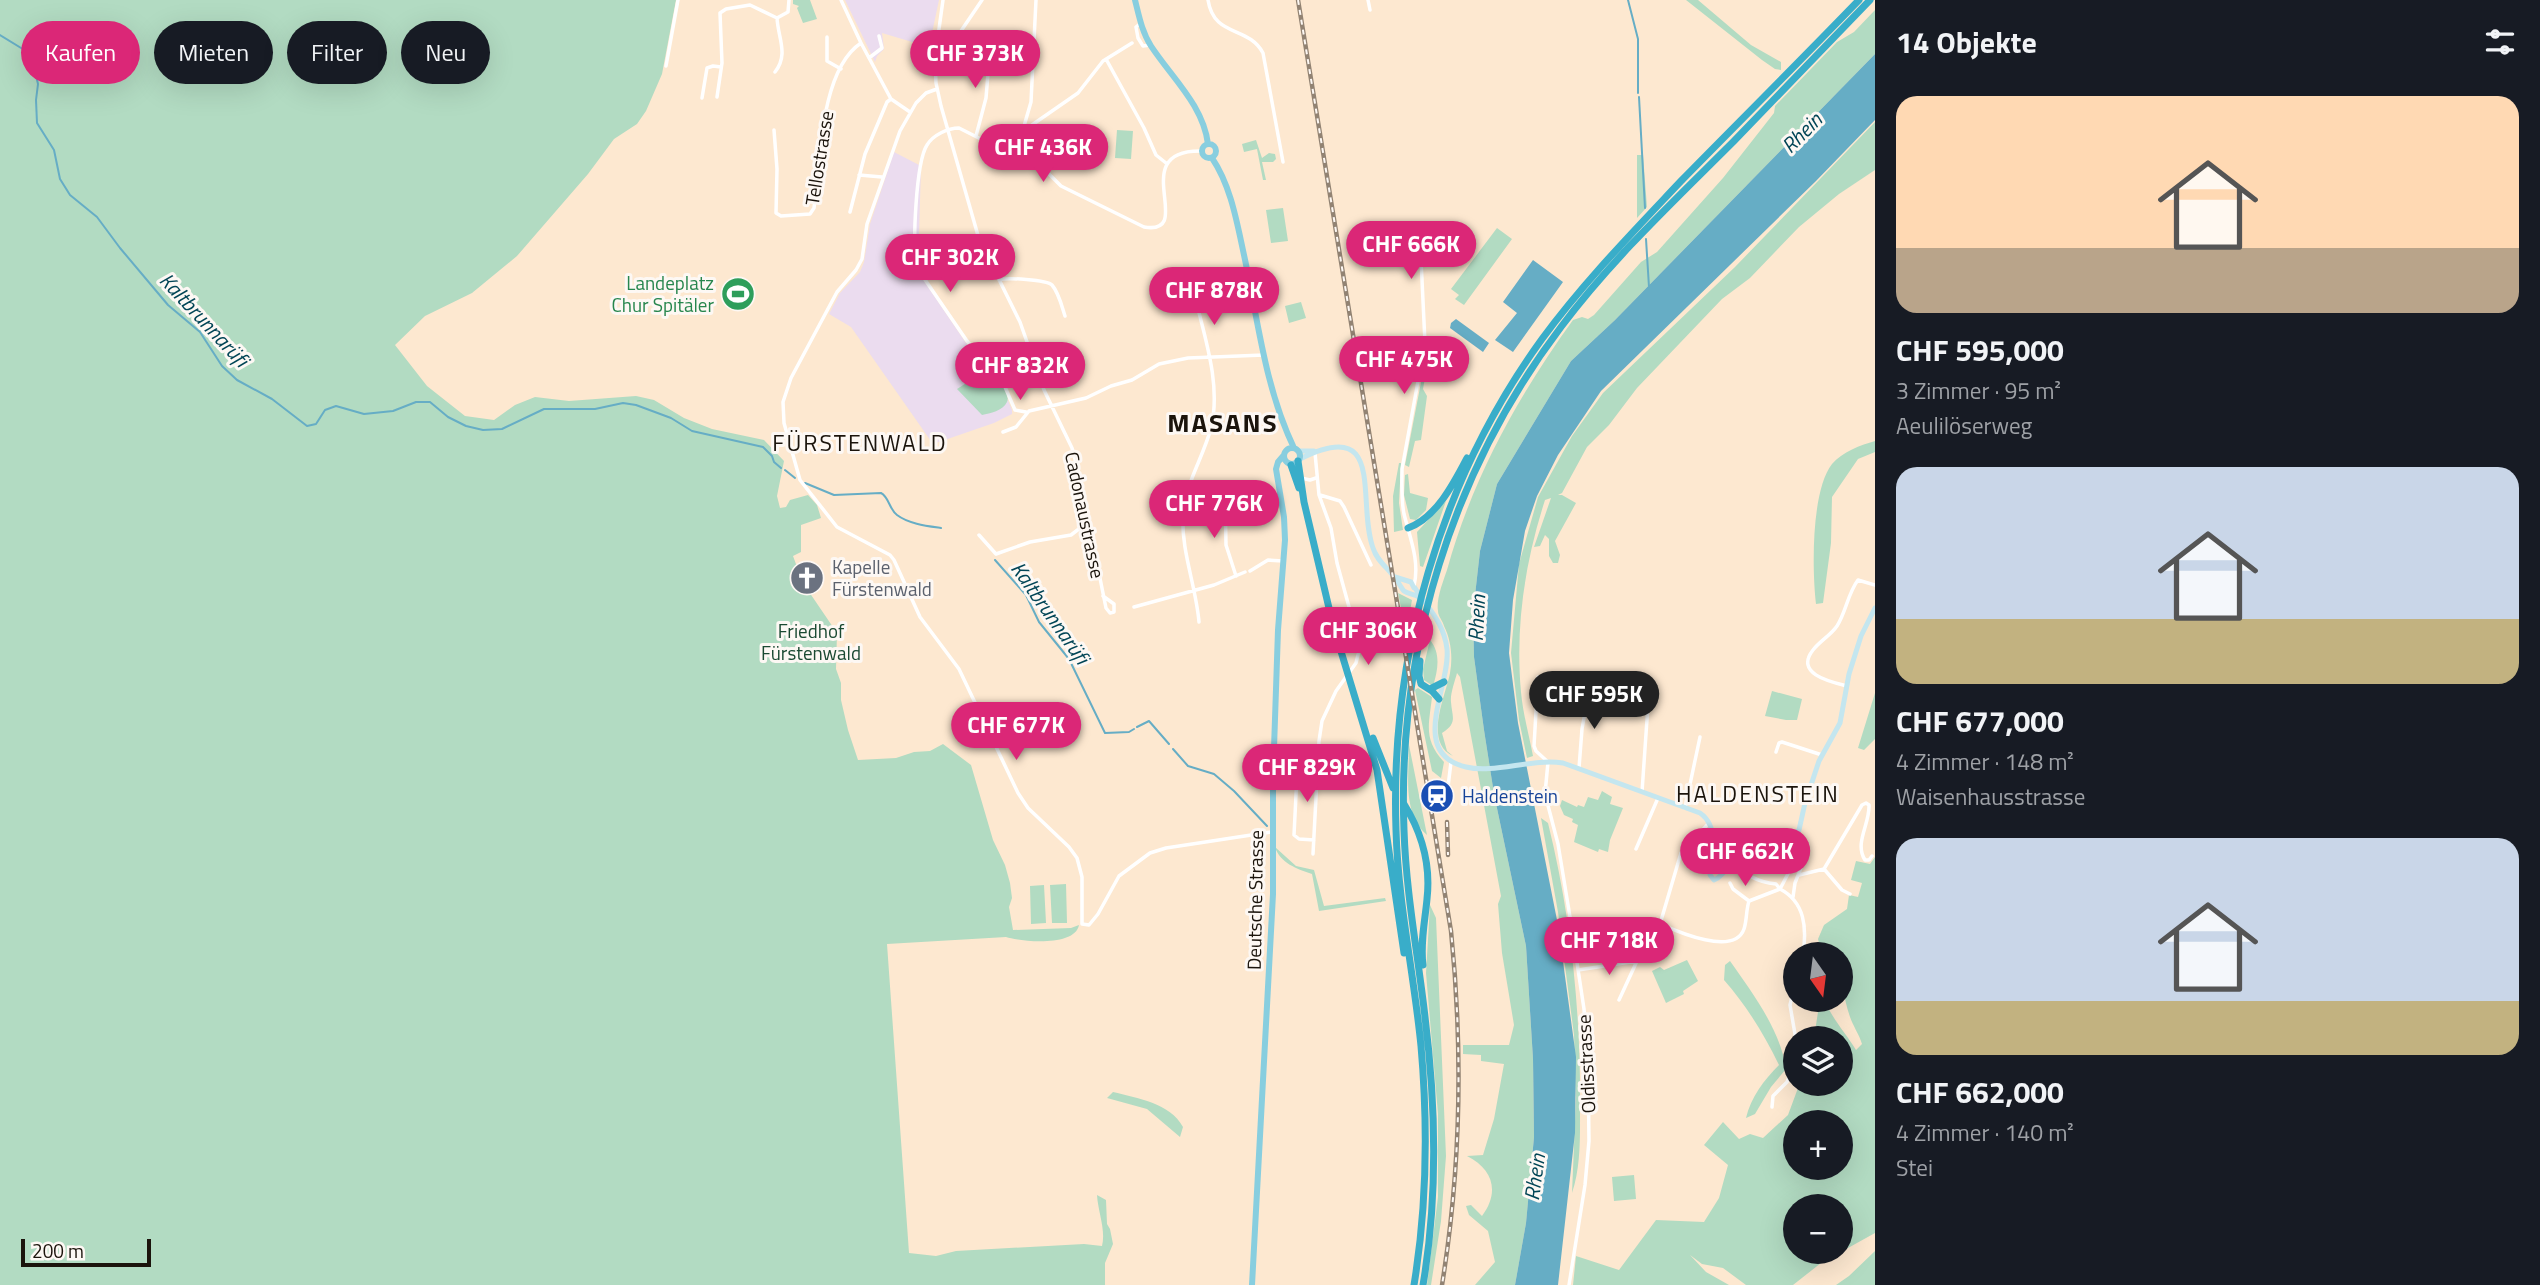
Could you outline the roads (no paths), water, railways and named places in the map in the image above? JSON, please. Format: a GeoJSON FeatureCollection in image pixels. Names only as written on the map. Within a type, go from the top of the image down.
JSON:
{"type":"FeatureCollection","features":[{"type":"Feature","properties":{"kind":"highway"},"geometry":{"type":"LineString","coordinates":[[1408,528],[1426,518],[1441,500],[1487,421],[1548,331],[1603,264],[1859,0]]}},
{"type":"Feature","properties":{"kind":"highway"},"geometry":{"type":"LineString","coordinates":[[1425,1015],[1406,870],[1403,772],[1406,728],[1414,668],[1436,574],[1461,501],[1483,452],[1520,386],[1559,329],[1618,258],[1870,0]]}},
{"type":"Feature","properties":{"kind":"highway"},"geometry":{"type":"LineString","coordinates":[[1414,1285],[1425,1173],[1424,1094],[1396,835],[1396,751],[1402,694],[1418,610],[1443,526],[1466,469],[1500,404]]}},
{"type":"Feature","properties":{"kind":"highway"},"geometry":{"type":"LineString","coordinates":[[1294,462],[1301,478],[1304,502]]}},
{"type":"Feature","properties":{"kind":"highway"},"geometry":{"type":"LineString","coordinates":[[1294,462],[1323,586],[1350,680],[1384,769],[1414,821],[1428,870],[1422,942],[1433,1126],[1433,1188],[1423,1285]]}},
{"type":"Feature","properties":{"kind":"highway"},"geometry":{"type":"LineString","coordinates":[[1436,574],[1419,668],[1421,684],[1439,699]]}},
{"type":"Feature","properties":{"kind":"highway"},"geometry":{"type":"LineString","coordinates":[[1430,689],[1444,682]]}},
{"type":"Feature","properties":{"kind":"highway"},"geometry":{"type":"LineString","coordinates":[[1356,695],[1380,790],[1392,886],[1419,1029]]}},
{"type":"Feature","properties":{"kind":"main road"},"geometry":{"type":"LineString","coordinates":[[1135,0],[1150,45],[1201,116],[1208,144]]}},
{"type":"Feature","properties":{"kind":"main road"},"geometry":{"type":"LineString","coordinates":[[1208,144],[1217,150],[1212,158],[1205,157],[1202,151],[1208,144]]}},
{"type":"Feature","properties":{"kind":"main road"},"geometry":{"type":"LineString","coordinates":[[1212,158],[1223,178],[1240,234],[1264,355],[1294,462]]}},
{"type":"Feature","properties":{"kind":"main road"},"geometry":{"type":"LineString","coordinates":[[1291,451],[1294,462]]}},
{"type":"Feature","properties":{"kind":"main road","name":"Deutsche Strasse"},"geometry":{"type":"LineString","coordinates":[[1252,1285],[1273,894],[1278,642],[1284,524],[1277,463],[1291,451]]}},
{"type":"Feature","properties":{"kind":"main road"},"geometry":{"type":"LineString","coordinates":[[1277,474],[1281,465],[1294,462]]}},
{"type":"Feature","properties":{"kind":"street"},"geometry":{"type":"LineString","coordinates":[[666,66],[678,0]]}},
{"type":"Feature","properties":{"kind":"street"},"geometry":{"type":"LineString","coordinates":[[777,18],[788,12],[789,0]]}},
{"type":"Feature","properties":{"kind":"street"},"geometry":{"type":"LineString","coordinates":[[841,0],[891,99],[910,112]]}},
{"type":"Feature","properties":{"kind":"street","name":"Cadonaustrasse"},"geometry":{"type":"LineString","coordinates":[[943,0],[935,62],[937,89],[976,230],[1020,323],[1051,406],[1074,457],[1103,596]]}},
{"type":"Feature","properties":{"kind":"street"},"geometry":{"type":"LineString","coordinates":[[935,62],[942,58],[982,0]]}},
{"type":"Feature","properties":{"kind":"street"},"geometry":{"type":"LineString","coordinates":[[1011,154],[1024,126],[1033,86],[1036,0]]}},
{"type":"Feature","properties":{"kind":"street"},"geometry":{"type":"LineString","coordinates":[[1208,0],[1211,14],[1219,24],[1253,40],[1263,53],[1283,162]]}},
{"type":"Feature","properties":{"kind":"street"},"geometry":{"type":"LineString","coordinates":[[1368,0],[1370,10]]}},
{"type":"Feature","properties":{"kind":"street"},"geometry":{"type":"LineString","coordinates":[[717,97],[722,67],[719,15],[726,9],[750,2],[777,18]]}},
{"type":"Feature","properties":{"kind":"street"},"geometry":{"type":"LineString","coordinates":[[775,72],[782,61],[777,18]]}},
{"type":"Feature","properties":{"kind":"street"},"geometry":{"type":"LineString","coordinates":[[869,58],[882,47],[879,36]]}},
{"type":"Feature","properties":{"kind":"street"},"geometry":{"type":"LineString","coordinates":[[827,37],[827,61],[841,69]]}},
{"type":"Feature","properties":{"kind":"street","name":"Tellostrasse"},"geometry":{"type":"LineString","coordinates":[[774,130],[776,213],[780,216],[810,214],[814,208],[826,107],[849,52],[861,43]]}},
{"type":"Feature","properties":{"kind":"street"},"geometry":{"type":"LineString","coordinates":[[1024,126],[1029,127],[1079,93],[1106,59],[1132,43]]}},
{"type":"Feature","properties":{"kind":"street"},"geometry":{"type":"LineString","coordinates":[[976,136],[986,98],[990,49]]}},
{"type":"Feature","properties":{"kind":"street"},"geometry":{"type":"LineString","coordinates":[[1106,59],[1156,155],[1166,163]]}},
{"type":"Feature","properties":{"kind":"street"},"geometry":{"type":"LineString","coordinates":[[702,98],[707,68],[722,67]]}},
{"type":"Feature","properties":{"kind":"street"},"geometry":{"type":"LineString","coordinates":[[937,89],[922,96],[910,112],[892,149],[867,225],[862,259],[836,292],[785,394],[784,423],[800,480],[837,527],[892,556],[920,617],[958,669],[1018,793],[1028,808],[1077,858],[1082,877],[1082,924],[1089,925],[1095,919],[1122,873],[1150,853],[1273,832]]}},
{"type":"Feature","properties":{"kind":"street"},"geometry":{"type":"LineString","coordinates":[[850,212],[871,138],[891,99]]}},
{"type":"Feature","properties":{"kind":"street"},"geometry":{"type":"LineString","coordinates":[[1202,151],[1177,155],[1166,163],[1163,173],[1165,218],[1158,226],[1147,228],[1062,186],[1051,175],[976,136],[959,128],[949,129],[932,139],[922,157],[913,242],[917,268],[963,336],[1002,380],[1015,410],[1026,412],[1083,399],[1132,380],[1159,364],[1208,357],[1264,355]]}},
{"type":"Feature","properties":{"kind":"street"},"geometry":{"type":"LineString","coordinates":[[859,175],[883,177]]}},
{"type":"Feature","properties":{"kind":"street"},"geometry":{"type":"LineString","coordinates":[[1367,253],[1415,251],[1421,258],[1425,343],[1402,469],[1402,504],[1414,549],[1412,588]]}},
{"type":"Feature","properties":{"kind":"street"},"geometry":{"type":"LineString","coordinates":[[999,280],[1007,277],[1051,283],[1065,316]]}},
{"type":"Feature","properties":{"kind":"street"},"geometry":{"type":"LineString","coordinates":[[1196,301],[1213,383],[1214,412],[1207,441],[1189,484],[1183,511],[1183,530],[1199,622]]}},
{"type":"Feature","properties":{"kind":"street"},"geometry":{"type":"LineString","coordinates":[[1003,432],[1016,427],[1026,412]]}},
{"type":"Feature","properties":{"kind":"street"},"geometry":{"type":"LineString","coordinates":[[1294,462],[1314,451],[1337,445],[1349,449],[1358,458],[1366,484],[1372,547],[1382,565],[1405,592],[1412,588]]}},
{"type":"Feature","properties":{"kind":"street"},"geometry":{"type":"LineString","coordinates":[[1291,451],[1314,451]]}},
{"type":"Feature","properties":{"kind":"street"},"geometry":{"type":"LineString","coordinates":[[1313,855],[1322,721],[1336,691],[1356,663],[1360,647],[1329,523],[1319,495],[1314,451]]}},
{"type":"Feature","properties":{"kind":"street"},"geometry":{"type":"LineString","coordinates":[[1301,478],[1316,478]]}},
{"type":"Feature","properties":{"kind":"street"},"geometry":{"type":"LineString","coordinates":[[1189,484],[1225,491],[1226,545],[1236,576]]}},
{"type":"Feature","properties":{"kind":"street"},"geometry":{"type":"LineString","coordinates":[[1319,495],[1340,501],[1371,565]]}},
{"type":"Feature","properties":{"kind":"street"},"geometry":{"type":"LineString","coordinates":[[979,535],[996,554],[1030,542],[1071,535],[1088,522]]}},
{"type":"Feature","properties":{"kind":"street"},"geometry":{"type":"LineString","coordinates":[[1134,607],[1236,576],[1268,560],[1283,561]]}},
{"type":"Feature","properties":{"kind":"street"},"geometry":{"type":"LineString","coordinates":[[1395,578],[1412,588],[1439,622],[1447,651],[1444,682],[1434,722],[1441,750],[1451,761],[1473,769],[1539,762],[1578,768],[1701,814],[1709,822],[1714,852],[1711,878],[1715,880],[1741,852],[1775,845],[1798,832]]}},
{"type":"Feature","properties":{"kind":"street"},"geometry":{"type":"LineString","coordinates":[[1847,686],[1814,675],[1808,660],[1813,650],[1838,624],[1855,585],[1860,580],[1875,585]]}},
{"type":"Feature","properties":{"kind":"street"},"geometry":{"type":"LineString","coordinates":[[1793,897],[1794,883],[1804,860],[1798,832],[1805,803],[1822,755],[1840,723],[1861,636],[1875,608]]}},
{"type":"Feature","properties":{"kind":"street"},"geometry":{"type":"LineString","coordinates":[[1538,677],[1534,746],[1548,762]]}},
{"type":"Feature","properties":{"kind":"street"},"geometry":{"type":"LineString","coordinates":[[1578,768],[1589,691]]}},
{"type":"Feature","properties":{"kind":"street"},"geometry":{"type":"LineString","coordinates":[[1642,792],[1648,705]]}},
{"type":"Feature","properties":{"kind":"street"},"geometry":{"type":"LineString","coordinates":[[1685,808],[1700,737]]}},
{"type":"Feature","properties":{"kind":"street"},"geometry":{"type":"LineString","coordinates":[[1776,752],[1778,744],[1782,742],[1822,755]]}},
{"type":"Feature","properties":{"kind":"street"},"geometry":{"type":"LineString","coordinates":[[1448,787],[1451,761]]}},
{"type":"Feature","properties":{"kind":"street","name":"Oldisstrasse"},"geometry":{"type":"LineString","coordinates":[[1548,762],[1545,794],[1558,844],[1578,970],[1587,1055],[1588,1141],[1585,1185],[1569,1285]]}},
{"type":"Feature","properties":{"kind":"street"},"geometry":{"type":"LineString","coordinates":[[1314,840],[1299,839],[1294,835],[1296,776],[1311,767],[1362,763]]}},
{"type":"Feature","properties":{"kind":"street"},"geometry":{"type":"LineString","coordinates":[[1636,849],[1658,798]]}},
{"type":"Feature","properties":{"kind":"street"},"geometry":{"type":"LineString","coordinates":[[1798,875],[1824,869],[1862,805],[1866,803],[1869,805],[1870,814],[1860,847],[1866,860],[1870,860],[1872,856]]}},
{"type":"Feature","properties":{"kind":"street"},"geometry":{"type":"LineString","coordinates":[[1619,1000],[1637,961],[1660,924],[1681,853],[1709,822]]}},
{"type":"Feature","properties":{"kind":"street"},"geometry":{"type":"LineString","coordinates":[[1731,860],[1749,876],[1767,884],[1772,883],[1793,897],[1804,917],[1803,942]]}},
{"type":"Feature","properties":{"kind":"street"},"geometry":{"type":"LineString","coordinates":[[1824,869],[1842,890],[1850,894]]}},
{"type":"Feature","properties":{"kind":"street"},"geometry":{"type":"LineString","coordinates":[[1749,901],[1775,893],[1790,870]]}},
{"type":"Feature","properties":{"kind":"street"},"geometry":{"type":"LineString","coordinates":[[1730,883],[1733,889],[1749,901]]}},
{"type":"Feature","properties":{"kind":"street"},"geometry":{"type":"LineString","coordinates":[[1660,924],[1700,940],[1722,941],[1734,938],[1743,930],[1749,901]]}},
{"type":"Feature","properties":{"kind":"street"},"geometry":{"type":"LineString","coordinates":[[1578,970],[1637,961]]}},
{"type":"Feature","properties":{"kind":"street"},"geometry":{"type":"LineString","coordinates":[[1772,1107],[1773,1096],[1783,1086]]}},
{"type":"Feature","properties":{"kind":"water","name":"Rhein"},"geometry":{"type":"Polygon","coordinates":[[[1875,54],[1875,120],[1601,391],[1558,455],[1537,496],[1525,531],[1513,600],[1509,653],[1518,723],[1558,925],[1576,1057],[1575,1133],[1558,1285],[1515,1285],[1526,1223],[1534,1137],[1533,1059],[1526,946],[1494,794],[1474,657],[1473,613],[1480,551],[1497,484],[1571,361],[1615,320],[1875,54]]]}},
{"type":"Feature","properties":{"kind":"water"},"geometry":{"type":"Polygon","coordinates":[[[1533,260],[1563,282],[1513,352],[1495,340],[1517,313],[1503,302],[1533,260]]]}},
{"type":"Feature","properties":{"kind":"water"},"geometry":{"type":"Polygon","coordinates":[[[1456,319],[1489,343],[1483,352],[1450,328],[1456,319]]]}},
{"type":"Feature","properties":{"kind":"waterway"},"geometry":{"type":"LineString","coordinates":[[1628,0],[1638,39],[1638,93]]}},
{"type":"Feature","properties":{"kind":"waterway","name":"Kaltbrunnarüfi"},"geometry":{"type":"LineString","coordinates":[[0,35],[26,51],[33,63],[38,84],[37,123],[54,150],[60,179],[70,195],[97,217],[168,305],[200,332],[222,366],[237,380],[272,399],[307,426],[316,424],[325,410],[336,406],[364,414],[393,411],[416,402],[430,402],[448,417],[466,426],[483,430],[502,429],[544,409],[595,409],[623,403],[671,418],[692,431],[763,447],[781,468]]}},
{"type":"Feature","properties":{"kind":"waterway"},"geometry":{"type":"LineString","coordinates":[[1639,97],[1645,208]]}},
{"type":"Feature","properties":{"kind":"waterway"},"geometry":{"type":"LineString","coordinates":[[1646,239],[1649,287]]}},
{"type":"Feature","properties":{"kind":"waterway","name":"Kaltbrunnarüfi"},"geometry":{"type":"LineString","coordinates":[[785,470],[795,478]]}},
{"type":"Feature","properties":{"kind":"waterway","name":"Kaltbrunnarüfi"},"geometry":{"type":"LineString","coordinates":[[805,483],[834,495],[881,493],[894,512],[907,521],[941,528]]}},
{"type":"Feature","properties":{"kind":"waterway","name":"Kaltbrunnarüfi"},"geometry":{"type":"LineString","coordinates":[[995,560],[1026,595],[1039,622],[1069,659],[1105,733],[1129,732],[1134,729]]}},
{"type":"Feature","properties":{"kind":"waterway","name":"Kaltbrunnarüfi"},"geometry":{"type":"LineString","coordinates":[[1137,727],[1149,721],[1169,744]]}},
{"type":"Feature","properties":{"kind":"waterway","name":"Kaltbrunnarüfi"},"geometry":{"type":"LineString","coordinates":[[1173,749],[1188,766],[1214,774],[1267,826]]}},
{"type":"Feature","properties":{"kind":"railway"},"geometry":{"type":"LineString","coordinates":[[1298,0],[1451,931],[1457,1020],[1458,1108],[1453,1197],[1442,1285]]}},
{"type":"Feature","properties":{"kind":"railway"},"geometry":{"type":"LineString","coordinates":[[1447,822],[1448,855]]}},
{"type":"Feature","properties":{"kind":"place","name":"Landeplatz Chur Spitäler"},"geometry":{"type":"Point","coordinates":[738,294]}},
{"type":"Feature","properties":{"kind":"place","name":"Kapelle Fürstenwald"},"geometry":{"type":"Point","coordinates":[807,578]}},
{"type":"Feature","properties":{"kind":"place","name":"Haldenstein"},"geometry":{"type":"Point","coordinates":[1437,796]}},
{"type":"Feature","properties":{"kind":"district","name":"MASANS"},"geometry":{"type":"Point","coordinates":[1223,423]}},
{"type":"Feature","properties":{"kind":"district","name":"FÜRSTENWALD"},"geometry":{"type":"Point","coordinates":[860,443]}},
{"type":"Feature","properties":{"kind":"district","name":"HALDENSTEIN"},"geometry":{"type":"Point","coordinates":[1758,794]}},
{"type":"Feature","properties":{"kind":"park label","name":"Friedhof Fürstenwald"},"geometry":{"type":"Point","coordinates":[811,642]}}]}
